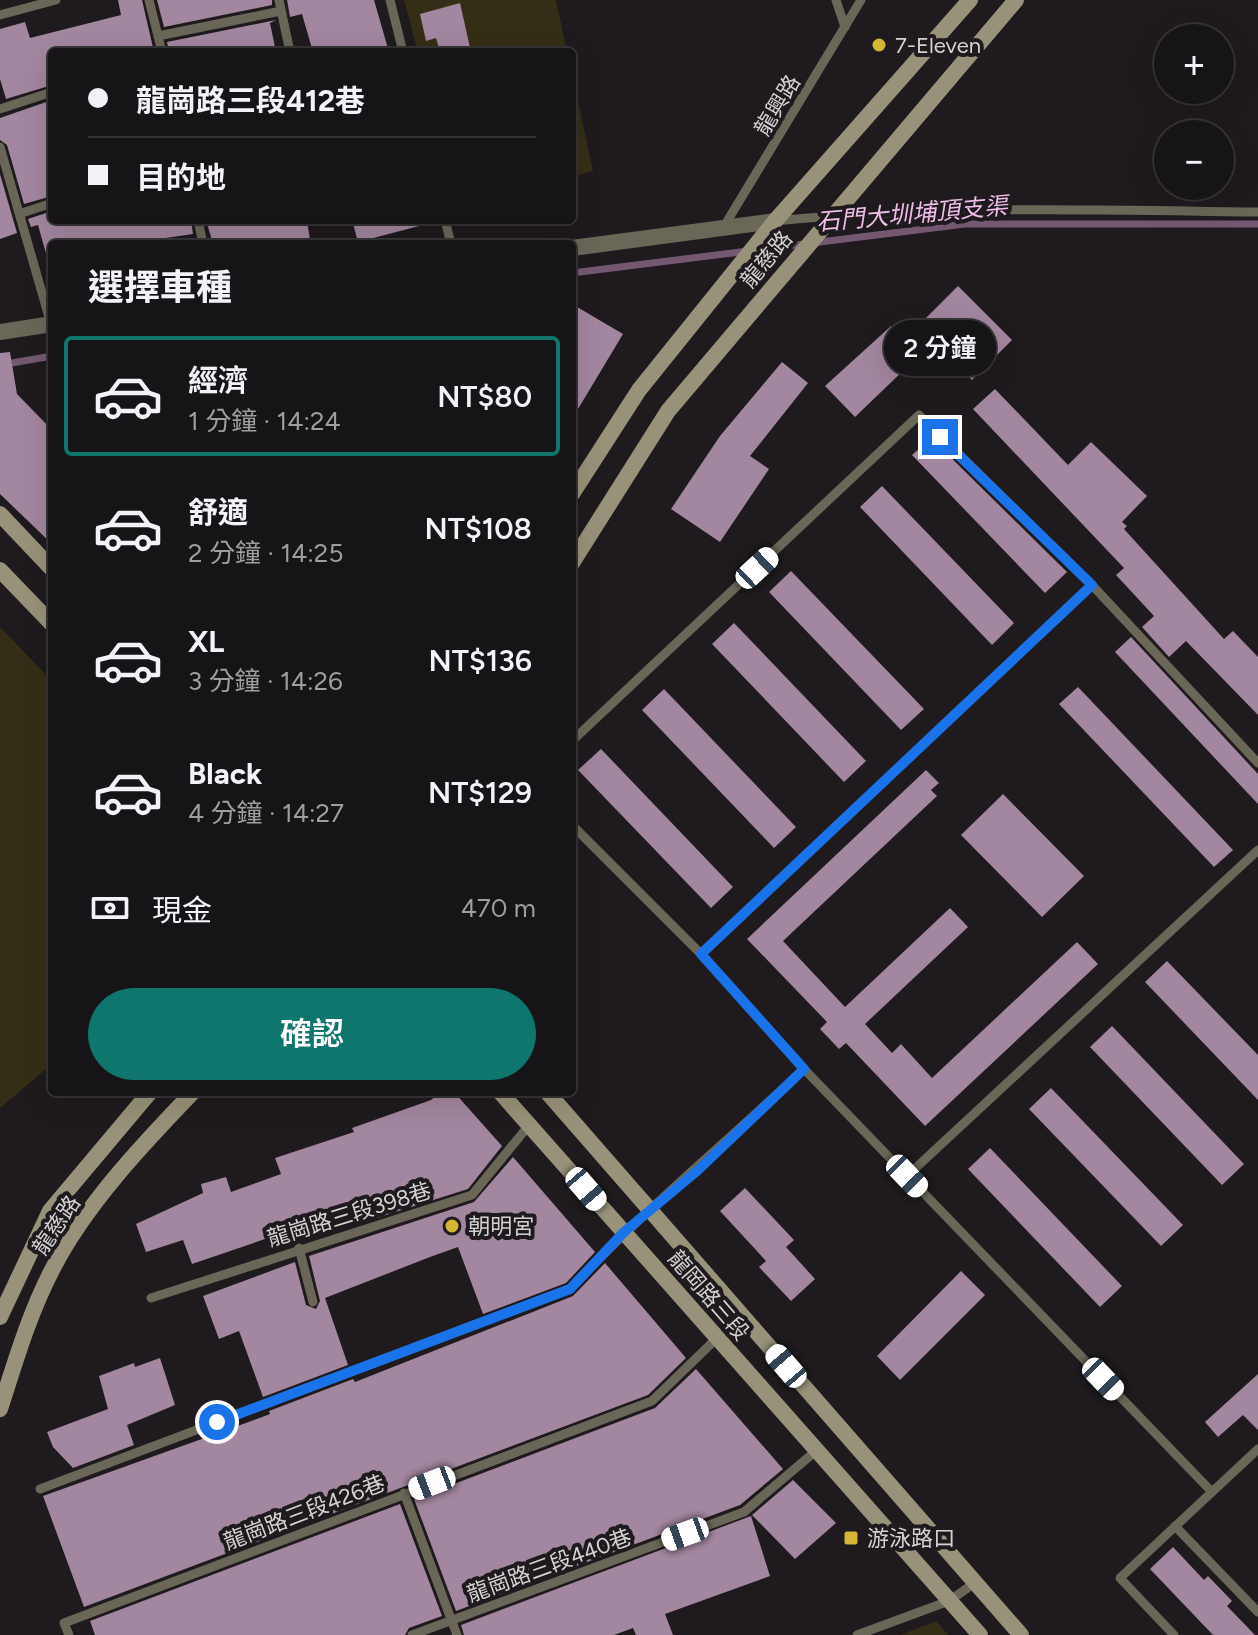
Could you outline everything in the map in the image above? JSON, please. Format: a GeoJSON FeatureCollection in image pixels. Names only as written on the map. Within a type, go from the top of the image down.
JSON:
{"type":"FeatureCollection","features":[{"type":"Feature","properties":{"kind":"street","name":"龍慈路"},"geometry":{"type":"LineString","coordinates":[[576,488],[639,390],[775,221],[970,0]]}},
{"type":"Feature","properties":{"kind":"street","name":"龍慈路"},"geometry":{"type":"LineString","coordinates":[[576,557],[668,411],[1016,0]]}},
{"type":"Feature","properties":{"kind":"street"},"geometry":{"type":"LineString","coordinates":[[576,247],[775,221]]}},
{"type":"Feature","properties":{"kind":"street"},"geometry":{"type":"LineString","coordinates":[[0,332],[48,325]]}},
{"type":"Feature","properties":{"kind":"street"},"geometry":{"type":"LineString","coordinates":[[0,514],[48,565]]}},
{"type":"Feature","properties":{"kind":"street"},"geometry":{"type":"LineString","coordinates":[[0,570],[48,620]]}},
{"type":"Feature","properties":{"kind":"street","name":"龍慈路"},"geometry":{"type":"LineString","coordinates":[[0,1317],[50,1211],[147,1096]]}},
{"type":"Feature","properties":{"kind":"street","name":"龍慈路"},"geometry":{"type":"LineString","coordinates":[[0,1409],[52,1269],[113,1182],[189,1096]]}},
{"type":"Feature","properties":{"kind":"street","name":"龍岡路三段"},"geometry":{"type":"LineString","coordinates":[[504,1096],[980,1635]]}},
{"type":"Feature","properties":{"kind":"street","name":"龍岡路三段"},"geometry":{"type":"LineString","coordinates":[[551,1096],[1021,1635]]}},
{"type":"Feature","properties":{"kind":"lane"},"geometry":{"type":"LineString","coordinates":[[0,15],[56,0]]}},
{"type":"Feature","properties":{"kind":"lane"},"geometry":{"type":"LineString","coordinates":[[149,0],[161,48]]}},
{"type":"Feature","properties":{"kind":"lane"},"geometry":{"type":"LineString","coordinates":[[279,0],[289,48]]}},
{"type":"Feature","properties":{"kind":"lane"},"geometry":{"type":"LineString","coordinates":[[390,0],[402,48]]}},
{"type":"Feature","properties":{"kind":"lane"},"geometry":{"type":"LineString","coordinates":[[836,0],[845,27]]}},
{"type":"Feature","properties":{"kind":"lane","name":"龍興路"},"geometry":{"type":"LineString","coordinates":[[723,228],[861,0]]}},
{"type":"Feature","properties":{"kind":"lane"},"geometry":{"type":"LineString","coordinates":[[158,36],[281,11]]}},
{"type":"Feature","properties":{"kind":"lane"},"geometry":{"type":"LineString","coordinates":[[0,109],[48,93]]}},
{"type":"Feature","properties":{"kind":"lane"},"geometry":{"type":"LineString","coordinates":[[0,147],[48,309]]}},
{"type":"Feature","properties":{"kind":"lane"},"geometry":{"type":"LineString","coordinates":[[22,213],[48,204]]}},
{"type":"Feature","properties":{"kind":"lane"},"geometry":{"type":"LineString","coordinates":[[775,221],[831,215],[1102,210],[1258,212]]}},
{"type":"Feature","properties":{"kind":"lane"},"geometry":{"type":"LineString","coordinates":[[576,737],[919,415],[1092,585],[1258,763]]}},
{"type":"Feature","properties":{"kind":"lane"},"geometry":{"type":"LineString","coordinates":[[701,954],[1092,585]]}},
{"type":"Feature","properties":{"kind":"lane"},"geometry":{"type":"LineString","coordinates":[[576,829],[701,954],[804,1069],[1212,1492]]}},
{"type":"Feature","properties":{"kind":"lane"},"geometry":{"type":"LineString","coordinates":[[907,1176],[1258,850]]}},
{"type":"Feature","properties":{"kind":"lane"},"geometry":{"type":"LineString","coordinates":[[40,1489],[570,1289],[624,1232],[804,1069]]}},
{"type":"Feature","properties":{"kind":"lane","name":"龍崗路三段398巷"},"geometry":{"type":"LineString","coordinates":[[151,1298],[472,1195],[530,1124]]}},
{"type":"Feature","properties":{"kind":"lane"},"geometry":{"type":"LineString","coordinates":[[299,1248],[313,1302]]}},
{"type":"Feature","properties":{"kind":"lane","name":"龍崗路三段426巷"},"geometry":{"type":"LineString","coordinates":[[69,1635],[64,1623],[652,1401],[717,1338]]}},
{"type":"Feature","properties":{"kind":"lane"},"geometry":{"type":"LineString","coordinates":[[1174,1635],[1120,1578],[1258,1449]]}},
{"type":"Feature","properties":{"kind":"lane","name":"龍崗路三段440巷"},"geometry":{"type":"LineString","coordinates":[[412,1635],[744,1512],[817,1450]]}},
{"type":"Feature","properties":{"kind":"lane"},"geometry":{"type":"LineString","coordinates":[[404,1493],[457,1635]]}},
{"type":"Feature","properties":{"kind":"lane"},"geometry":{"type":"LineString","coordinates":[[1175,1526],[1258,1612]]}},
{"type":"Feature","properties":{"kind":"lane"},"geometry":{"type":"LineString","coordinates":[[857,1635],[949,1601],[976,1582]]}},
{"type":"Feature","properties":{"kind":"shaded area"},"geometry":{"type":"Polygon","coordinates":[[[404,0],[556,0],[566,48],[417,48],[404,0]]]}},
{"type":"Feature","properties":{"kind":"shaded area"},"geometry":{"type":"Polygon","coordinates":[[[576,92],[593,171],[576,176],[576,92]]]}},
{"type":"Feature","properties":{"kind":"shaded area"},"geometry":{"type":"Polygon","coordinates":[[[0,627],[48,677],[48,1067],[0,1108],[0,627]]]}},
{"type":"Feature","properties":{"kind":"shaded area"},"geometry":{"type":"Polygon","coordinates":[[[936,1621],[948,1635],[900,1635],[936,1621]]]}},
{"type":"Feature","properties":{"kind":"building"},"geometry":{"type":"Polygon","coordinates":[[[118,0],[142,0],[153,48],[48,48],[48,86],[6,99],[0,79],[0,29],[25,22],[30,38],[121,15],[118,0]]]}},
{"type":"Feature","properties":{"kind":"building"},"geometry":{"type":"Polygon","coordinates":[[[157,0],[272,0],[272,5],[164,27],[157,0]]]}},
{"type":"Feature","properties":{"kind":"building"},"geometry":{"type":"Polygon","coordinates":[[[287,0],[374,0],[388,48],[312,48],[302,14],[290,17],[287,0]]]}},
{"type":"Feature","properties":{"kind":"building"},"geometry":{"type":"Polygon","coordinates":[[[460,3],[470,48],[439,48],[436,38],[426,41],[420,14],[460,3]]]}},
{"type":"Feature","properties":{"kind":"building"},"geometry":{"type":"Polygon","coordinates":[[[276,20],[270,23],[275,48],[168,48],[167,42],[276,20]]]}},
{"type":"Feature","properties":{"kind":"building"},"geometry":{"type":"Polygon","coordinates":[[[48,101],[48,197],[24,204],[7,145],[0,140],[0,118],[48,101]]]}},
{"type":"Feature","properties":{"kind":"building"},"geometry":{"type":"Polygon","coordinates":[[[0,174],[17,233],[0,239],[0,174]]]}},
{"type":"Feature","properties":{"kind":"building"},"geometry":{"type":"Polygon","coordinates":[[[48,212],[48,224],[192,224],[193,234],[152,240],[48,240],[47,257],[38,225],[31,227],[28,219],[48,212]]]}},
{"type":"Feature","properties":{"kind":"building"},"geometry":{"type":"Polygon","coordinates":[[[207,224],[308,224],[310,240],[212,240],[207,224]]]}},
{"type":"Feature","properties":{"kind":"building"},"geometry":{"type":"Polygon","coordinates":[[[353,224],[419,224],[366,240],[357,240],[353,224]]]}},
{"type":"Feature","properties":{"kind":"building"},"geometry":{"type":"Polygon","coordinates":[[[958,286],[1012,340],[972,380],[933,342],[855,417],[825,386],[891,326],[905,339],[958,286]]]}},
{"type":"Feature","properties":{"kind":"building"},"geometry":{"type":"Polygon","coordinates":[[[576,306],[623,334],[576,412],[576,306]]]}},
{"type":"Feature","properties":{"kind":"building"},"geometry":{"type":"Polygon","coordinates":[[[10,352],[17,394],[48,426],[48,540],[0,494],[0,353],[10,352]]]}},
{"type":"Feature","properties":{"kind":"building"},"geometry":{"type":"Polygon","coordinates":[[[782,362],[808,383],[750,456],[769,469],[720,542],[671,509],[720,436],[782,362]]]}},
{"type":"Feature","properties":{"kind":"building"},"geometry":{"type":"Polygon","coordinates":[[[995,389],[1068,465],[1091,442],[1147,496],[1122,522],[1127,526],[1124,529],[1224,639],[1233,631],[1258,657],[1258,715],[1186,641],[1169,657],[1142,627],[1154,616],[1116,575],[1124,568],[973,409],[995,389]]]}},
{"type":"Feature","properties":{"kind":"building"},"geometry":{"type":"Polygon","coordinates":[[[931,438],[1067,572],[1045,593],[912,455],[931,438]]]}},
{"type":"Feature","properties":{"kind":"building"},"geometry":{"type":"Polygon","coordinates":[[[882,486],[1014,623],[992,645],[860,507],[882,486]]]}},
{"type":"Feature","properties":{"kind":"building"},"geometry":{"type":"Polygon","coordinates":[[[791,571],[924,709],[901,730],[769,592],[791,571]]]}},
{"type":"Feature","properties":{"kind":"building"},"geometry":{"type":"Polygon","coordinates":[[[734,623],[866,761],[844,782],[712,644],[734,623]]]}},
{"type":"Feature","properties":{"kind":"building"},"geometry":{"type":"Polygon","coordinates":[[[1131,637],[1258,774],[1258,804],[1115,652],[1131,637]]]}},
{"type":"Feature","properties":{"kind":"building"},"geometry":{"type":"Polygon","coordinates":[[[1078,687],[1233,850],[1214,867],[1059,704],[1078,687]]]}},
{"type":"Feature","properties":{"kind":"building"},"geometry":{"type":"Polygon","coordinates":[[[664,689],[796,827],[774,848],[642,710],[664,689]]]}},
{"type":"Feature","properties":{"kind":"building"},"geometry":{"type":"Polygon","coordinates":[[[601,749],[733,887],[711,908],[578,770],[601,749]]]}},
{"type":"Feature","properties":{"kind":"building"},"geometry":{"type":"Polygon","coordinates":[[[926,770],[939,783],[931,790],[937,796],[783,941],[845,1007],[950,908],[968,927],[865,1024],[892,1053],[901,1044],[932,1078],[1077,942],[1098,964],[925,1126],[846,1043],[839,1049],[820,1029],[827,1022],[747,939],[926,770]]]}},
{"type":"Feature","properties":{"kind":"building"},"geometry":{"type":"Polygon","coordinates":[[[1003,794],[1084,876],[1042,917],[961,835],[1003,794]]]}},
{"type":"Feature","properties":{"kind":"building"},"geometry":{"type":"Polygon","coordinates":[[[1167,961],[1258,1055],[1258,1100],[1145,982],[1167,961]]]}},
{"type":"Feature","properties":{"kind":"building"},"geometry":{"type":"Polygon","coordinates":[[[1112,1026],[1244,1164],[1222,1185],[1090,1047],[1112,1026]]]}},
{"type":"Feature","properties":{"kind":"building"},"geometry":{"type":"Polygon","coordinates":[[[1051,1088],[1183,1225],[1161,1246],[1029,1109],[1051,1088]]]}},
{"type":"Feature","properties":{"kind":"building"},"geometry":{"type":"Polygon","coordinates":[[[436,1096],[458,1096],[502,1146],[468,1189],[367,1221],[362,1206],[192,1264],[183,1240],[146,1252],[136,1224],[203,1193],[201,1184],[226,1177],[231,1192],[281,1174],[275,1158],[354,1132],[352,1128],[436,1096]]]}},
{"type":"Feature","properties":{"kind":"building"},"geometry":{"type":"Polygon","coordinates":[[[990,1148],[1122,1286],[1100,1307],[968,1169],[990,1148]]]}},
{"type":"Feature","properties":{"kind":"building"},"geometry":{"type":"Polygon","coordinates":[[[513,1157],[595,1252],[566,1283],[483,1314],[458,1247],[430,1257],[325,1298],[348,1365],[263,1397],[239,1331],[219,1339],[203,1296],[295,1262],[306,1305],[316,1309],[320,1301],[309,1256],[474,1202],[513,1157]]]}},
{"type":"Feature","properties":{"kind":"building"},"geometry":{"type":"Polygon","coordinates":[[[745,1188],[794,1240],[786,1247],[815,1279],[791,1301],[759,1267],[766,1261],[720,1211],[745,1188]]]}},
{"type":"Feature","properties":{"kind":"building"},"geometry":{"type":"Polygon","coordinates":[[[605,1263],[686,1358],[648,1395],[84,1607],[43,1496],[270,1414],[269,1411],[353,1379],[355,1382],[573,1296],[605,1263]]]}},
{"type":"Feature","properties":{"kind":"building"},"geometry":{"type":"Polygon","coordinates":[[[961,1271],[985,1295],[900,1380],[877,1356],[961,1271]]]}},
{"type":"Feature","properties":{"kind":"building"},"geometry":{"type":"Polygon","coordinates":[[[160,1358],[175,1405],[127,1425],[134,1445],[73,1468],[53,1447],[47,1432],[108,1409],[99,1376],[134,1363],[135,1367],[160,1358]]]}},
{"type":"Feature","properties":{"kind":"building"},"geometry":{"type":"Polygon","coordinates":[[[696,1369],[783,1469],[740,1505],[456,1611],[414,1499],[655,1408],[696,1369]]]}},
{"type":"Feature","properties":{"kind":"building"},"geometry":{"type":"Polygon","coordinates":[[[1258,1374],[1258,1430],[1243,1415],[1218,1437],[1205,1422],[1258,1374]]]}},
{"type":"Feature","properties":{"kind":"building"},"geometry":{"type":"Polygon","coordinates":[[[793,1480],[836,1523],[795,1559],[752,1515],[793,1480]]]}},
{"type":"Feature","properties":{"kind":"building"},"geometry":{"type":"Polygon","coordinates":[[[400,1504],[442,1616],[409,1628],[405,1635],[95,1635],[90,1621],[400,1504]]]}},
{"type":"Feature","properties":{"kind":"building"},"geometry":{"type":"Polygon","coordinates":[[[751,1516],[770,1576],[665,1614],[673,1635],[636,1635],[633,1628],[614,1635],[464,1635],[461,1625],[751,1516]]]}},
{"type":"Feature","properties":{"kind":"building"},"geometry":{"type":"Polygon","coordinates":[[[1173,1547],[1204,1580],[1208,1576],[1232,1601],[1227,1606],[1255,1635],[1213,1635],[1150,1569],[1173,1547]]]}},
{"type":"Feature","properties":{"kind":"waterway","name":"石門大圳埔頂支渠"},"geometry":{"type":"LineString","coordinates":[[576,273],[965,224],[1258,224]]}},
{"type":"Feature","properties":{"kind":"waterway","name":"石門大圳埔頂支渠"},"geometry":{"type":"LineString","coordinates":[[0,365],[48,357]]}},
{"type":"Feature","properties":{"kind":"place","name":"7-Eleven"},"geometry":{"type":"Point","coordinates":[879,45]}},
{"type":"Feature","properties":{"kind":"place","name":"朝明宮"},"geometry":{"type":"Point","coordinates":[452,1226]}},
{"type":"Feature","properties":{"kind":"place","name":"游泳路口"},"geometry":{"type":"Point","coordinates":[851,1538]}},
{"type":"Feature","properties":{"kind":"route"},"geometry":{"type":"LineString","coordinates":[[217,1422],[570,1289],[624,1232],[697,1171],[804,1069],[701,954],[1092,585],[940,437]]}}]}
